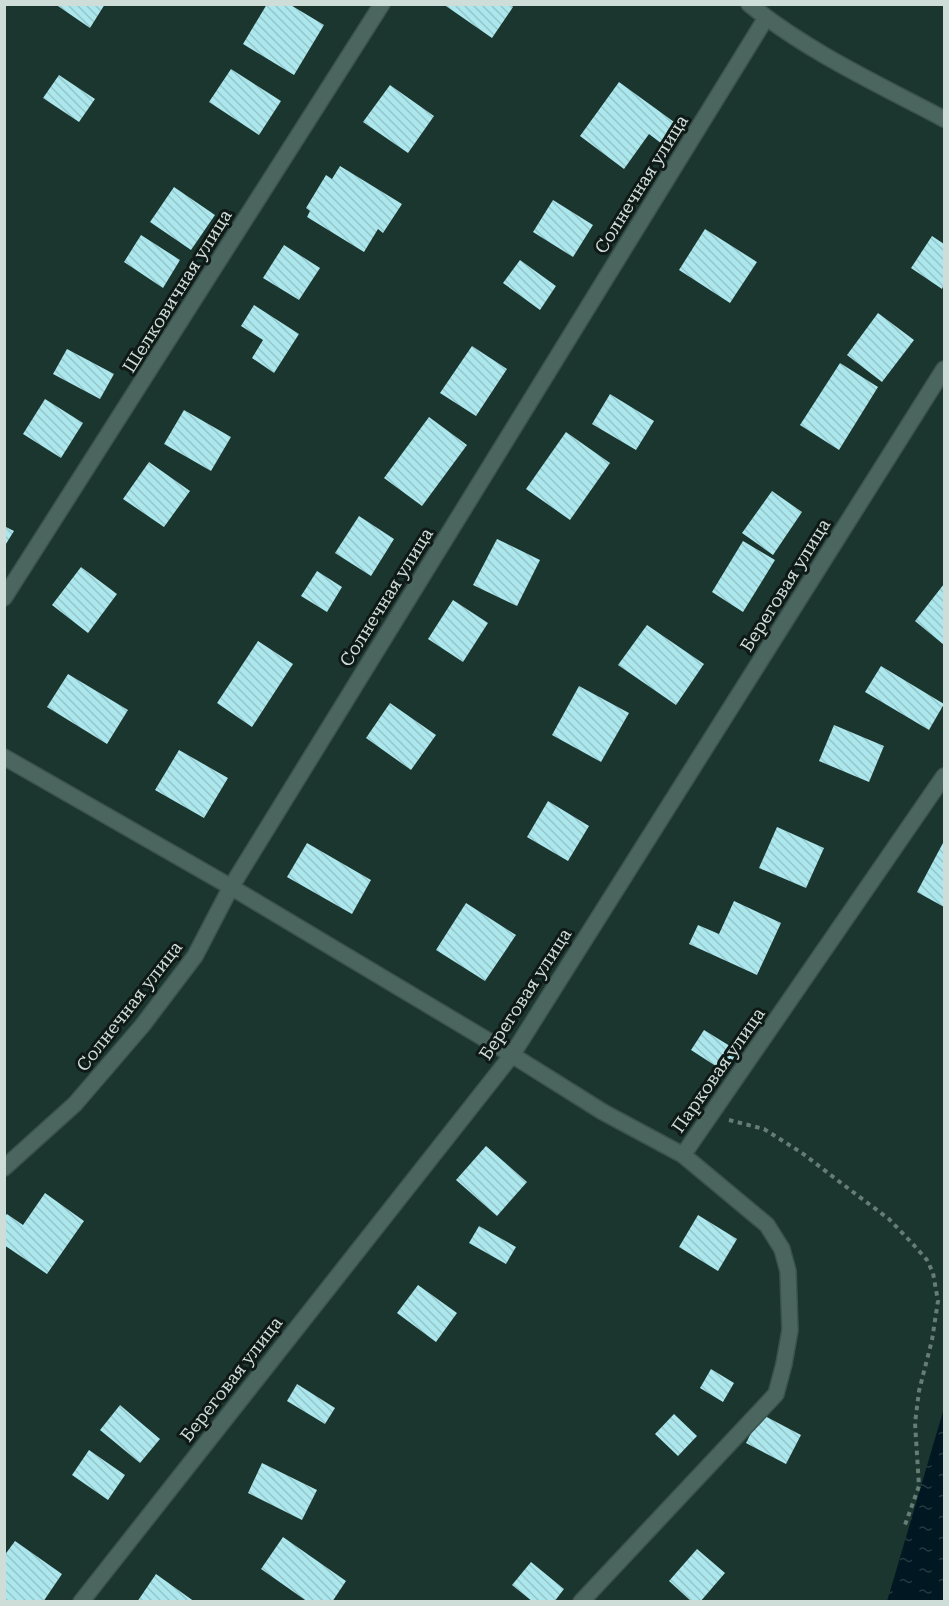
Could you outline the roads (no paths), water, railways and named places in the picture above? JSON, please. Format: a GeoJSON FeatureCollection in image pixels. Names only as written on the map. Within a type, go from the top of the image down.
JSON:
{"type":"FeatureCollection","features":[{"type":"Feature","properties":{"kind":"street","name":"Шелковичная улица"},"geometry":{"type":"LineString","coordinates":[[4,598],[382,4]]}},
{"type":"Feature","properties":{"kind":"street"},"geometry":{"type":"LineString","coordinates":[[749,4],[819,53],[945,119]]}},
{"type":"Feature","properties":{"kind":"street","name":"Солнечная улица"},"geometry":{"type":"LineString","coordinates":[[4,1168],[75,1104],[142,1026],[195,956],[231,887],[766,18]]}},
{"type":"Feature","properties":{"kind":"street","name":"Береговая улица"},"geometry":{"type":"LineString","coordinates":[[81,1602],[512,1055],[945,369]]}},
{"type":"Feature","properties":{"kind":"street"},"geometry":{"type":"LineString","coordinates":[[4,758],[231,887],[603,1112],[683,1155]]}},
{"type":"Feature","properties":{"kind":"street","name":"Парковая улица"},"geometry":{"type":"LineString","coordinates":[[581,1602],[776,1394],[790,1330],[788,1271],[782,1249],[767,1225],[683,1155],[945,776]]}},
{"type":"Feature","properties":{"kind":"water"},"geometry":{"type":"Polygon","coordinates":[[[944,1408],[944,1601],[887,1601],[891,1588],[944,1408]]]}}]}
